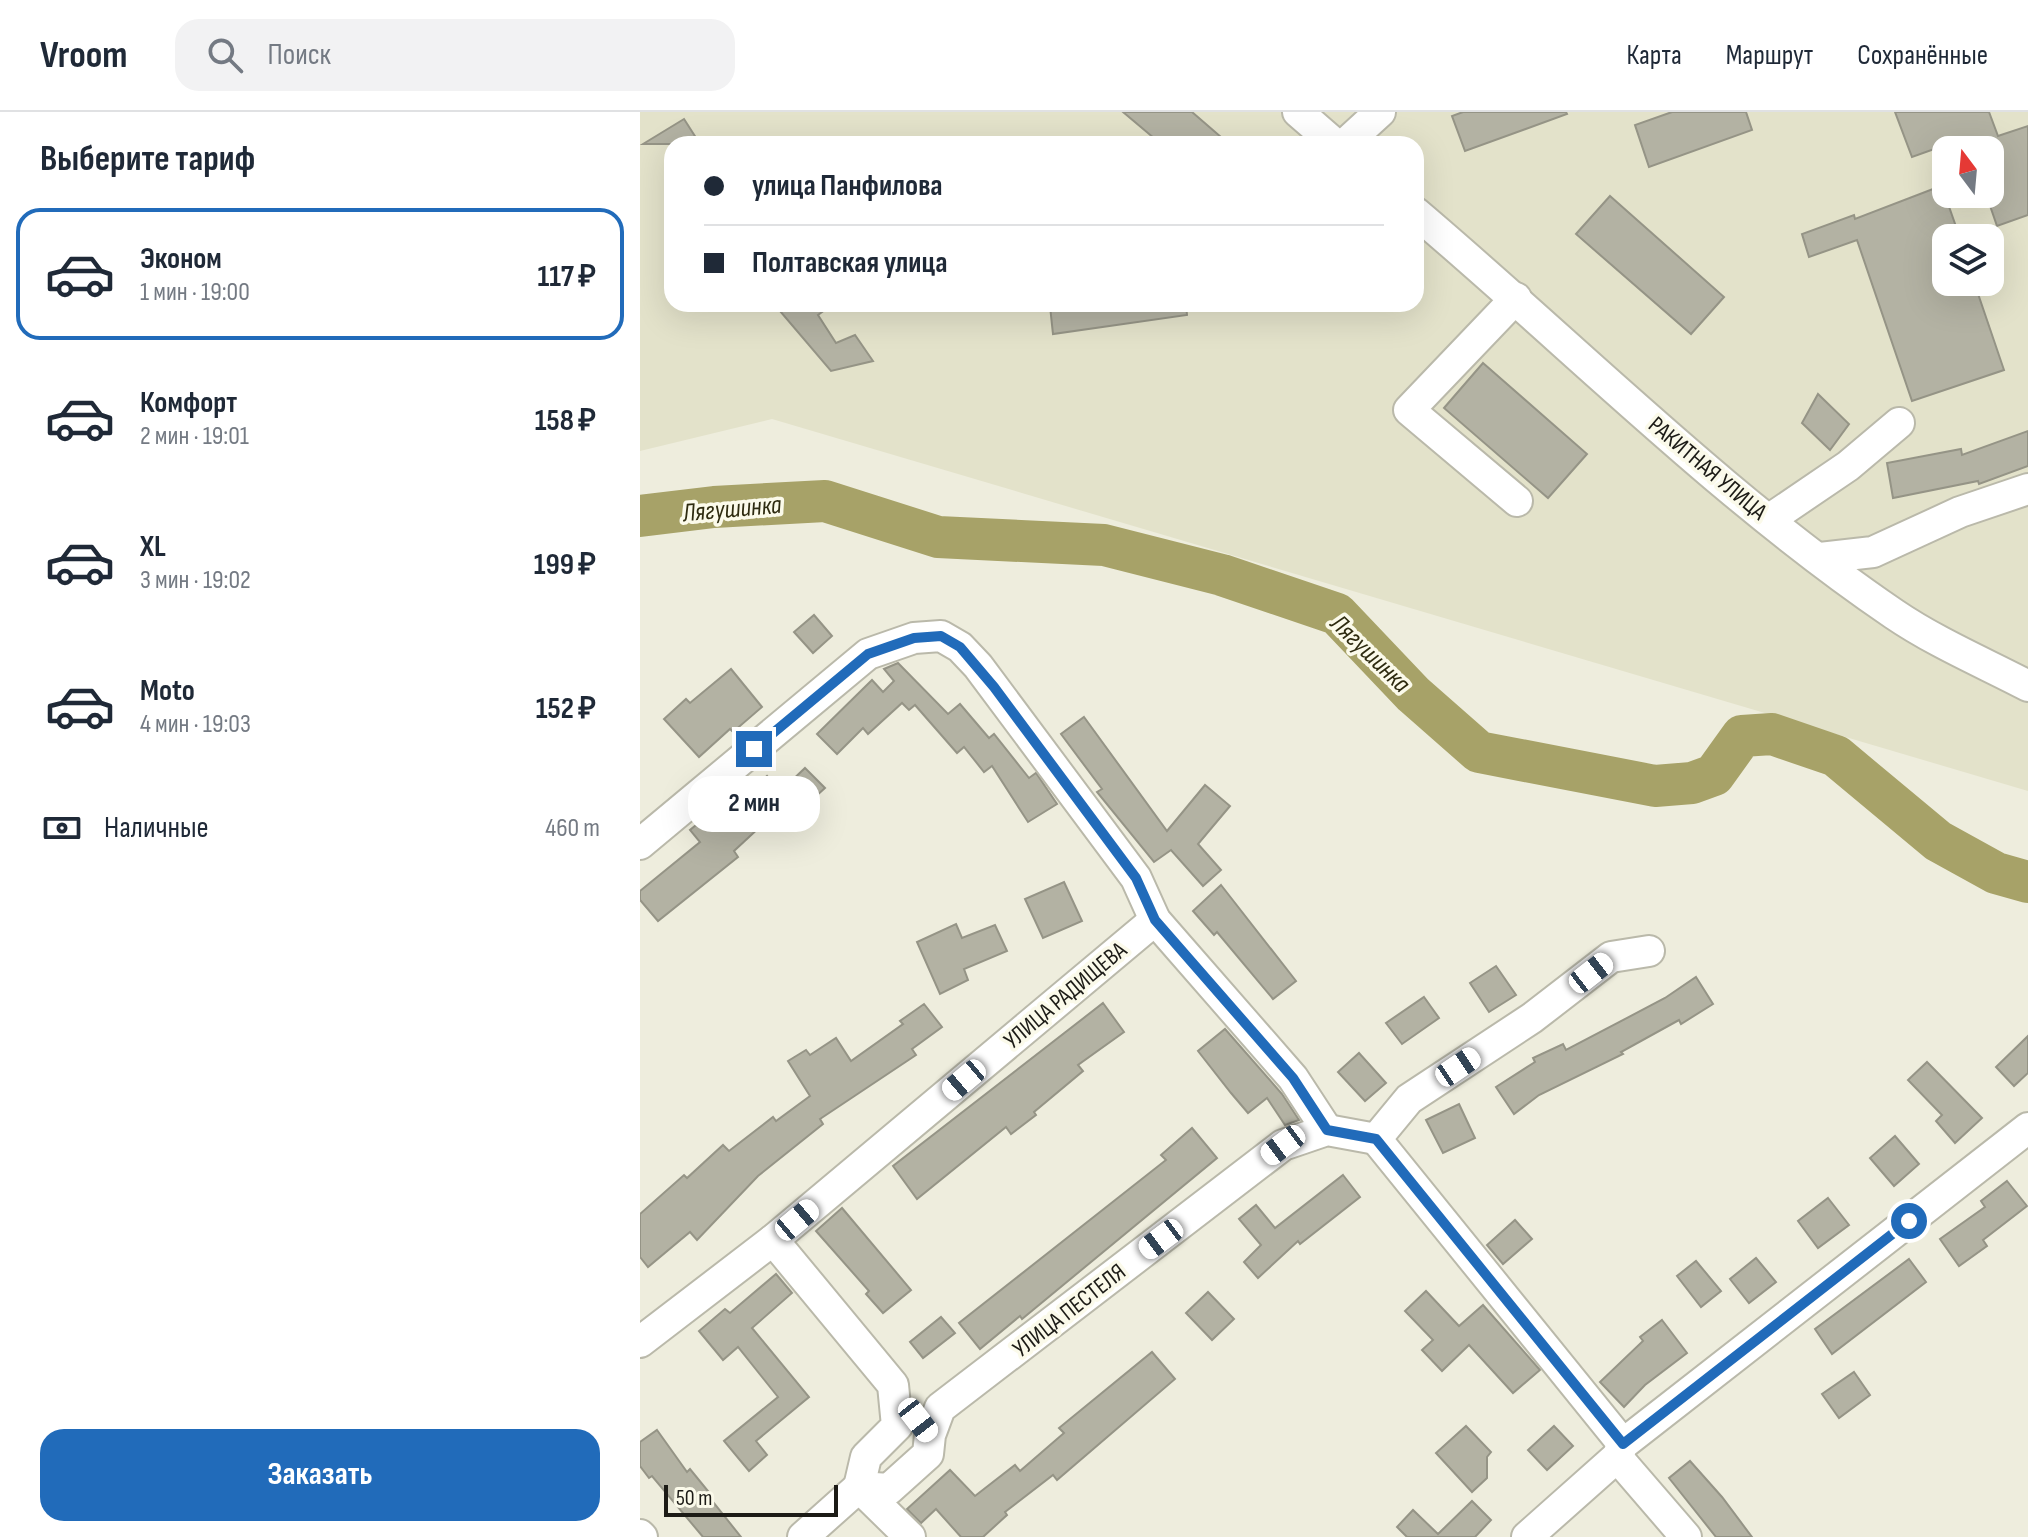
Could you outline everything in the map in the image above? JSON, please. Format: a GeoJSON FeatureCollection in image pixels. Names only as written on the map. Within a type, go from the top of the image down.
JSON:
{"type":"FeatureCollection","features":[{"type":"Feature","properties":{"kind":"street"},"geometry":{"type":"LineString","coordinates":[[1298,112],[1326,136]]}},
{"type":"Feature","properties":{"kind":"street"},"geometry":{"type":"LineString","coordinates":[[1354,136],[1380,112]]}},
{"type":"Feature","properties":{"kind":"street","name":"РАКИТНАЯ УЛИЦА"},"geometry":{"type":"LineString","coordinates":[[1424,220],[1516,298],[1638,410],[1820,558],[1896,616],[2028,686]]}},
{"type":"Feature","properties":{"kind":"street"},"geometry":{"type":"LineString","coordinates":[[1516,298],[1409,410],[1517,501]]}},
{"type":"Feature","properties":{"kind":"street"},"geometry":{"type":"LineString","coordinates":[[1770,519],[1848,466],[1899,423]]}},
{"type":"Feature","properties":{"kind":"street"},"geometry":{"type":"LineString","coordinates":[[1820,558],[1873,552],[1960,512],[2028,489]]}},
{"type":"Feature","properties":{"kind":"street"},"geometry":{"type":"LineString","coordinates":[[640,844],[868,654],[914,638],[941,636],[960,647],[986,676],[1136,878],[1155,920],[1293,1078],[1327,1130]]}},
{"type":"Feature","properties":{"kind":"street","name":"УЛИЦА РАДИЩЕВА"},"geometry":{"type":"LineString","coordinates":[[640,1342],[773,1240],[1155,920]]}},
{"type":"Feature","properties":{"kind":"street"},"geometry":{"type":"LineString","coordinates":[[1649,951],[1611,957],[1532,1018],[1409,1099],[1376,1139],[1686,1537]]}},
{"type":"Feature","properties":{"kind":"street"},"geometry":{"type":"LineString","coordinates":[[1527,1537],[1620,1450],[2028,1128]]}},
{"type":"Feature","properties":{"kind":"street","name":"УЛИЦА ПЕСТЕЛЯ"},"geometry":{"type":"LineString","coordinates":[[859,1487],[889,1489],[928,1454],[921,1422],[1283,1145],[1327,1130],[1376,1139]]}},
{"type":"Feature","properties":{"kind":"street"},"geometry":{"type":"LineString","coordinates":[[773,1240],[921,1422],[866,1457],[859,1487],[803,1537]]}},
{"type":"Feature","properties":{"kind":"street"},"geometry":{"type":"LineString","coordinates":[[859,1487],[910,1537]]}},
{"type":"Feature","properties":{"kind":"shaded area"},"geometry":{"type":"Polygon","coordinates":[[[640,112],[2028,112],[2028,791],[772,419],[640,451],[640,112]]]}},
{"type":"Feature","properties":{"kind":"building"},"geometry":{"type":"Polygon","coordinates":[[[1123,112],[1192,112],[1220,136],[1152,136],[1123,112]]]}},
{"type":"Feature","properties":{"kind":"building"},"geometry":{"type":"Polygon","coordinates":[[[1463,112],[1567,114],[1465,151],[1452,116],[1463,112]]]}},
{"type":"Feature","properties":{"kind":"building"},"geometry":{"type":"Polygon","coordinates":[[[1672,112],[1746,112],[1752,130],[1649,167],[1635,125],[1672,112]]]}},
{"type":"Feature","properties":{"kind":"building"},"geometry":{"type":"Polygon","coordinates":[[[1895,112],[1989,112],[1998,136],[1932,136],[1932,150],[1912,157],[1895,112]]]}},
{"type":"Feature","properties":{"kind":"building"},"geometry":{"type":"Polygon","coordinates":[[[684,119],[695,136],[664,136],[664,144],[643,144],[684,119]]]}},
{"type":"Feature","properties":{"kind":"building"},"geometry":{"type":"Polygon","coordinates":[[[2028,126],[2028,215],[1996,224],[1991,208],[2004,208],[2004,136],[1998,136],[2028,126]]]}},
{"type":"Feature","properties":{"kind":"building"},"geometry":{"type":"Polygon","coordinates":[[[1932,189],[1932,208],[1950,208],[1955,224],[1932,224],[1932,296],[1979,296],[2004,370],[1912,401],[1857,240],[1809,257],[1802,234],[1854,215],[1855,219],[1932,189]]]}},
{"type":"Feature","properties":{"kind":"building"},"geometry":{"type":"Polygon","coordinates":[[[1610,196],[1724,297],[1691,334],[1576,234],[1610,196]]]}},
{"type":"Feature","properties":{"kind":"building"},"geometry":{"type":"Polygon","coordinates":[[[781,312],[822,312],[818,315],[836,343],[855,335],[873,361],[831,371],[781,312]]]}},
{"type":"Feature","properties":{"kind":"building"},"geometry":{"type":"Polygon","coordinates":[[[1051,312],[1187,312],[1187,315],[1053,334],[1051,312]]]}},
{"type":"Feature","properties":{"kind":"building"},"geometry":{"type":"Polygon","coordinates":[[[1483,363],[1587,454],[1548,498],[1444,408],[1483,363]]]}},
{"type":"Feature","properties":{"kind":"building"},"geometry":{"type":"Polygon","coordinates":[[[1818,394],[1849,424],[1830,450],[1802,423],[1818,394]]]}},
{"type":"Feature","properties":{"kind":"building"},"geometry":{"type":"Polygon","coordinates":[[[2028,431],[2028,466],[1979,484],[1978,481],[1893,498],[1887,463],[1961,449],[1962,455],[2028,431]]]}},
{"type":"Feature","properties":{"kind":"building"},"geometry":{"type":"Polygon","coordinates":[[[814,615],[832,636],[813,653],[794,632],[814,615]]]}},
{"type":"Feature","properties":{"kind":"building"},"geometry":{"type":"Polygon","coordinates":[[[898,663],[948,714],[960,704],[989,738],[994,734],[1029,778],[1036,773],[1057,804],[1028,822],[992,766],[984,772],[964,747],[957,753],[915,705],[909,710],[902,703],[868,734],[863,728],[837,754],[817,734],[872,680],[883,692],[894,681],[884,669],[898,663]]]}},
{"type":"Feature","properties":{"kind":"building"},"geometry":{"type":"Polygon","coordinates":[[[731,669],[762,707],[733,732],[730,729],[699,757],[664,719],[686,699],[690,703],[731,669]]]}},
{"type":"Feature","properties":{"kind":"building"},"geometry":{"type":"Polygon","coordinates":[[[1084,717],[1167,831],[1205,785],[1230,806],[1198,844],[1221,870],[1203,886],[1171,850],[1154,862],[1097,792],[1102,789],[1061,734],[1084,717]]]}},
{"type":"Feature","properties":{"kind":"building"},"geometry":{"type":"Polygon","coordinates":[[[805,768],[825,788],[804,807],[785,787],[805,768]]]}},
{"type":"Feature","properties":{"kind":"building"},"geometry":{"type":"Polygon","coordinates":[[[767,776],[788,801],[734,851],[738,857],[658,921],[640,900],[640,891],[700,842],[690,830],[706,817],[709,821],[733,801],[735,803],[767,776]]]}},
{"type":"Feature","properties":{"kind":"building"},"geometry":{"type":"Polygon","coordinates":[[[1064,882],[1082,921],[1043,938],[1025,899],[1064,882]]]}},
{"type":"Feature","properties":{"kind":"building"},"geometry":{"type":"Polygon","coordinates":[[[1221,885],[1296,981],[1273,999],[1217,932],[1214,935],[1193,911],[1221,885]]]}},
{"type":"Feature","properties":{"kind":"building"},"geometry":{"type":"Polygon","coordinates":[[[956,924],[962,938],[995,925],[1007,951],[964,969],[968,980],[940,994],[917,942],[956,924]]]}},
{"type":"Feature","properties":{"kind":"building"},"geometry":{"type":"Polygon","coordinates":[[[1496,966],[1516,995],[1489,1012],[1470,983],[1496,966]]]}},
{"type":"Feature","properties":{"kind":"building"},"geometry":{"type":"Polygon","coordinates":[[[1696,977],[1713,1004],[1681,1024],[1679,1020],[1621,1052],[1623,1054],[1539,1095],[1514,1114],[1496,1087],[1535,1062],[1533,1058],[1563,1044],[1566,1050],[1665,998],[1696,977]]]}},
{"type":"Feature","properties":{"kind":"building"},"geometry":{"type":"Polygon","coordinates":[[[1424,997],[1439,1018],[1402,1044],[1386,1023],[1424,997]]]}},
{"type":"Feature","properties":{"kind":"building"},"geometry":{"type":"Polygon","coordinates":[[[1103,1003],[1124,1032],[1078,1065],[1083,1071],[1034,1112],[1036,1115],[1011,1134],[1006,1127],[917,1199],[893,1166],[1103,1003]]]}},
{"type":"Feature","properties":{"kind":"building"},"geometry":{"type":"Polygon","coordinates":[[[924,1004],[942,1027],[912,1049],[916,1055],[820,1119],[823,1124],[758,1176],[697,1240],[690,1232],[648,1267],[640,1257],[640,1214],[723,1145],[729,1151],[773,1117],[776,1121],[810,1096],[788,1061],[806,1050],[810,1055],[836,1038],[851,1061],[903,1024],[900,1021],[924,1004]]]}},
{"type":"Feature","properties":{"kind":"building"},"geometry":{"type":"Polygon","coordinates":[[[1225,1029],[1282,1094],[1299,1120],[1285,1125],[1267,1098],[1248,1113],[1231,1093],[1198,1051],[1225,1029]]]}},
{"type":"Feature","properties":{"kind":"building"},"geometry":{"type":"Polygon","coordinates":[[[2028,1036],[2028,1073],[2014,1086],[1996,1067],[2028,1036]]]}},
{"type":"Feature","properties":{"kind":"building"},"geometry":{"type":"Polygon","coordinates":[[[1359,1053],[1386,1083],[1365,1101],[1338,1072],[1359,1053]]]}},
{"type":"Feature","properties":{"kind":"building"},"geometry":{"type":"Polygon","coordinates":[[[1927,1062],[1982,1118],[1955,1143],[1936,1121],[1942,1115],[1908,1080],[1927,1062]]]}},
{"type":"Feature","properties":{"kind":"building"},"geometry":{"type":"Polygon","coordinates":[[[1459,1104],[1475,1138],[1443,1153],[1426,1120],[1459,1104]]]}},
{"type":"Feature","properties":{"kind":"building"},"geometry":{"type":"Polygon","coordinates":[[[1192,1128],[1217,1158],[1022,1319],[1020,1316],[980,1349],[959,1323],[1166,1160],[1161,1155],[1192,1128]]]}},
{"type":"Feature","properties":{"kind":"building"},"geometry":{"type":"Polygon","coordinates":[[[1895,1136],[1919,1164],[1894,1186],[1870,1158],[1895,1136]]]}},
{"type":"Feature","properties":{"kind":"building"},"geometry":{"type":"Polygon","coordinates":[[[1343,1175],[1360,1197],[1300,1244],[1298,1241],[1258,1278],[1244,1262],[1261,1245],[1239,1219],[1256,1205],[1275,1228],[1343,1175]]]}},
{"type":"Feature","properties":{"kind":"building"},"geometry":{"type":"Polygon","coordinates":[[[2007,1181],[2027,1206],[1983,1240],[1987,1246],[1959,1266],[1940,1239],[1985,1207],[1981,1201],[2007,1181]]]}},
{"type":"Feature","properties":{"kind":"building"},"geometry":{"type":"Polygon","coordinates":[[[1828,1198],[1849,1225],[1818,1248],[1798,1221],[1828,1198]]]}},
{"type":"Feature","properties":{"kind":"building"},"geometry":{"type":"Polygon","coordinates":[[[842,1208],[911,1290],[883,1313],[866,1294],[869,1291],[816,1231],[842,1208]]]}},
{"type":"Feature","properties":{"kind":"building"},"geometry":{"type":"Polygon","coordinates":[[[1515,1220],[1532,1239],[1503,1264],[1487,1245],[1515,1220]]]}},
{"type":"Feature","properties":{"kind":"building"},"geometry":{"type":"Polygon","coordinates":[[[1756,1258],[1776,1282],[1749,1303],[1730,1279],[1756,1258]]]}},
{"type":"Feature","properties":{"kind":"building"},"geometry":{"type":"Polygon","coordinates":[[[1909,1259],[1926,1282],[1832,1354],[1815,1329],[1909,1259]]]}},
{"type":"Feature","properties":{"kind":"building"},"geometry":{"type":"Polygon","coordinates":[[[1696,1261],[1721,1291],[1701,1307],[1677,1276],[1696,1261]]]}},
{"type":"Feature","properties":{"kind":"building"},"geometry":{"type":"Polygon","coordinates":[[[776,1274],[792,1293],[752,1328],[809,1397],[756,1441],[767,1455],[749,1471],[724,1441],[778,1397],[738,1347],[723,1360],[699,1331],[725,1309],[730,1313],[776,1274]]]}},
{"type":"Feature","properties":{"kind":"building"},"geometry":{"type":"Polygon","coordinates":[[[1426,1291],[1459,1326],[1483,1305],[1540,1370],[1513,1393],[1469,1345],[1442,1371],[1422,1350],[1433,1340],[1405,1311],[1426,1291]]]}},
{"type":"Feature","properties":{"kind":"building"},"geometry":{"type":"Polygon","coordinates":[[[1208,1292],[1234,1319],[1212,1340],[1186,1313],[1208,1292]]]}},
{"type":"Feature","properties":{"kind":"building"},"geometry":{"type":"Polygon","coordinates":[[[941,1317],[955,1333],[923,1358],[910,1342],[941,1317]]]}},
{"type":"Feature","properties":{"kind":"building"},"geometry":{"type":"Polygon","coordinates":[[[1662,1320],[1687,1353],[1645,1385],[1624,1407],[1600,1382],[1643,1341],[1640,1337],[1662,1320]]]}},
{"type":"Feature","properties":{"kind":"building"},"geometry":{"type":"Polygon","coordinates":[[[1152,1352],[1175,1379],[1057,1480],[1053,1475],[1005,1512],[1007,1515],[983,1537],[961,1537],[936,1509],[921,1523],[907,1509],[950,1470],[975,1496],[1015,1465],[1020,1471],[1064,1433],[1059,1428],[1152,1352]]]}},
{"type":"Feature","properties":{"kind":"building"},"geometry":{"type":"Polygon","coordinates":[[[1854,1372],[1870,1395],[1839,1418],[1822,1394],[1854,1372]]]}},
{"type":"Feature","properties":{"kind":"building"},"geometry":{"type":"Polygon","coordinates":[[[1466,1426],[1491,1452],[1487,1457],[1487,1478],[1472,1492],[1436,1453],[1466,1426]]]}},
{"type":"Feature","properties":{"kind":"building"},"geometry":{"type":"Polygon","coordinates":[[[1554,1426],[1573,1446],[1547,1470],[1528,1450],[1554,1426]]]}},
{"type":"Feature","properties":{"kind":"building"},"geometry":{"type":"Polygon","coordinates":[[[657,1430],[687,1472],[690,1469],[712,1496],[710,1498],[741,1537],[703,1537],[652,1476],[649,1478],[640,1466],[640,1442],[657,1430]]]}},
{"type":"Feature","properties":{"kind":"building"},"geometry":{"type":"Polygon","coordinates":[[[1690,1461],[1752,1537],[1716,1537],[1669,1478],[1690,1461]]]}},
{"type":"Feature","properties":{"kind":"building"},"geometry":{"type":"Polygon","coordinates":[[[1472,1501],[1491,1520],[1475,1537],[1407,1537],[1397,1527],[1413,1510],[1438,1534],[1472,1501]]]}},
{"type":"Feature","properties":{"kind":"waterway","name":"Лягушинка"},"geometry":{"type":"LineString","coordinates":[[640,516],[714,507],[825,501],[938,537],[1104,545],[1222,575],[1337,614],[1413,694],[1479,752],[1655,786],[1692,783],[1714,775],[1742,736],[1772,734],[1836,756],[1938,841],[1996,873],[2028,882]]}},
{"type":"Feature","properties":{"kind":"route"},"geometry":{"type":"LineString","coordinates":[[754,749],[868,654],[914,638],[941,636],[960,647],[994,687],[1136,878],[1155,920],[1293,1078],[1327,1130],[1376,1139],[1623,1444],[1909,1221]]}}]}
